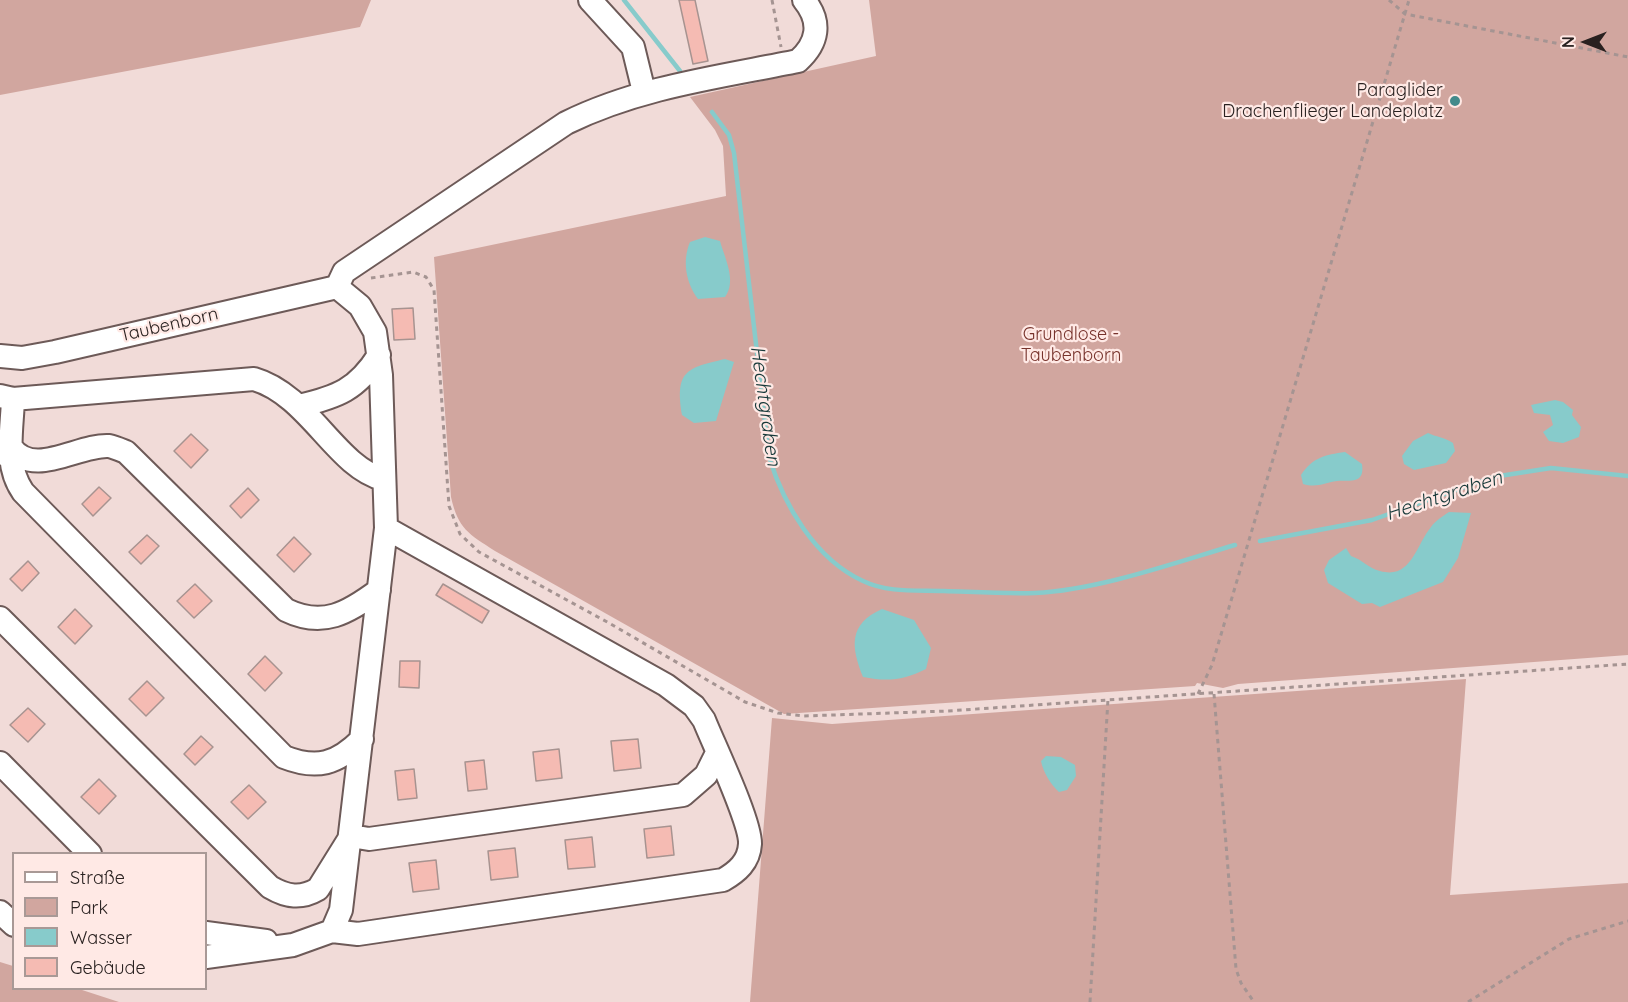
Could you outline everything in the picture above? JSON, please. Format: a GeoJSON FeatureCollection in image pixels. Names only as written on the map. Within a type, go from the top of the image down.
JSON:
{"type":"FeatureCollection","features":[{"type":"Feature","properties":{"kind":"lane"},"geometry":{"type":"LineString","coordinates":[[590,0],[620,30],[633,47],[644,92]]}},
{"type":"Feature","properties":{"kind":"lane"},"geometry":{"type":"LineString","coordinates":[[332,931],[341,910],[351,837],[386,528],[379,356],[375,332],[369,320],[360,306],[337,287],[344,272],[566,123],[603,105],[644,92],[798,61],[812,49],[816,32],[814,17],[804,0]]}},
{"type":"Feature","properties":{"kind":"lane","name":"Taubenborn"},"geometry":{"type":"LineString","coordinates":[[0,356],[22,358],[55,352],[337,287]]}},
{"type":"Feature","properties":{"kind":"lane"},"geometry":{"type":"LineString","coordinates":[[299,406],[343,394],[361,381],[379,356]]}},
{"type":"Feature","properties":{"kind":"lane"},"geometry":{"type":"LineString","coordinates":[[362,739],[337,759],[317,765],[304,765],[284,757],[22,492],[13,478],[5,452],[6,398],[254,380],[269,384],[299,406],[364,472],[383,479]]}},
{"type":"Feature","properties":{"kind":"lane"},"geometry":{"type":"LineString","coordinates":[[5,452],[36,460],[51,460],[110,446],[126,452],[286,610],[302,618],[343,614],[379,590]]}},
{"type":"Feature","properties":{"kind":"lane"},"geometry":{"type":"LineString","coordinates":[[207,957],[293,945],[332,931],[358,934],[723,880],[736,873],[745,862],[750,844],[747,824],[704,720],[694,706],[680,694],[386,528]]}},
{"type":"Feature","properties":{"kind":"lane"},"geometry":{"type":"LineString","coordinates":[[0,618],[270,887],[292,896],[310,894],[318,889],[351,837]]}},
{"type":"Feature","properties":{"kind":"lane"},"geometry":{"type":"LineString","coordinates":[[351,837],[369,839],[683,795],[706,776],[717,753]]}},
{"type":"Feature","properties":{"kind":"lane"},"geometry":{"type":"LineString","coordinates":[[0,763],[88,852]]}},
{"type":"Feature","properties":{"kind":"lane"},"geometry":{"type":"LineString","coordinates":[[0,912],[12,923]]}},
{"type":"Feature","properties":{"kind":"lane"},"geometry":{"type":"LineString","coordinates":[[207,933],[293,945]]}},
{"type":"Feature","properties":{"kind":"path"},"geometry":{"type":"LineString","coordinates":[[772,0],[784,64]]}},
{"type":"Feature","properties":{"kind":"path"},"geometry":{"type":"LineString","coordinates":[[1389,0],[1405,14],[1628,57]]}},
{"type":"Feature","properties":{"kind":"path"},"geometry":{"type":"LineString","coordinates":[[1198,694],[1212,665],[1409,0]]}},
{"type":"Feature","properties":{"kind":"path"},"geometry":{"type":"LineString","coordinates":[[366,279],[386,274],[413,272],[426,277],[434,290],[449,506],[460,534],[478,552],[609,623],[746,702],[778,713],[858,715],[1628,664]]}},
{"type":"Feature","properties":{"kind":"path"},"geometry":{"type":"LineString","coordinates":[[1214,693],[1236,969],[1241,983],[1254,1002]]}},
{"type":"Feature","properties":{"kind":"path"},"geometry":{"type":"LineString","coordinates":[[1090,1002],[1108,699]]}},
{"type":"Feature","properties":{"kind":"path"},"geometry":{"type":"LineString","coordinates":[[1468,1002],[1569,939],[1628,921]]}},
{"type":"Feature","properties":{"kind":"green space"},"geometry":{"type":"Polygon","coordinates":[[[0,0],[371,0],[360,27],[0,95],[0,0]]]}},
{"type":"Feature","properties":{"kind":"green space","name":"Grundlose - Taubenborn"},"geometry":{"type":"Polygon","coordinates":[[[869,0],[1628,0],[1628,655],[1238,684],[1223,688],[1197,683],[1195,686],[784,714],[495,551],[471,535],[457,517],[451,497],[434,257],[726,196],[723,146],[715,130],[690,97],[876,56],[869,0]]]}},
{"type":"Feature","properties":{"kind":"green space"},"geometry":{"type":"Polygon","coordinates":[[[1466,679],[1450,895],[1628,883],[1628,1002],[750,1002],[772,718],[832,724],[1466,679]]]}},
{"type":"Feature","properties":{"kind":"green space"},"geometry":{"type":"Polygon","coordinates":[[[0,962],[12,966],[12,990],[82,990],[119,1002],[0,1002],[0,962]]]}},
{"type":"Feature","properties":{"kind":"water"},"geometry":{"type":"Polygon","coordinates":[[[705,237],[720,241],[727,262],[730,284],[725,297],[698,299],[688,279],[686,257],[690,242],[705,237]]]}},
{"type":"Feature","properties":{"kind":"water"},"geometry":{"type":"Polygon","coordinates":[[[725,359],[734,362],[716,421],[694,423],[682,415],[680,389],[682,380],[692,369],[725,359]]]}},
{"type":"Feature","properties":{"kind":"water"},"geometry":{"type":"Polygon","coordinates":[[[1555,400],[1563,402],[1573,410],[1572,415],[1581,427],[1579,437],[1563,443],[1549,441],[1543,432],[1553,425],[1550,415],[1534,413],[1531,405],[1555,400]]]}},
{"type":"Feature","properties":{"kind":"water"},"geometry":{"type":"Polygon","coordinates":[[[1428,433],[1453,443],[1455,451],[1446,463],[1414,470],[1404,464],[1402,456],[1413,441],[1428,433]]]}},
{"type":"Feature","properties":{"kind":"water"},"geometry":{"type":"Polygon","coordinates":[[[1345,452],[1362,464],[1359,478],[1316,485],[1303,484],[1301,475],[1310,464],[1325,456],[1345,452]]]}},
{"type":"Feature","properties":{"kind":"water"},"geometry":{"type":"Polygon","coordinates":[[[1449,512],[1471,513],[1458,558],[1443,582],[1380,607],[1372,603],[1362,604],[1328,583],[1324,570],[1329,560],[1346,548],[1351,556],[1376,570],[1390,572],[1406,566],[1433,525],[1449,512]]]}},
{"type":"Feature","properties":{"kind":"water"},"geometry":{"type":"Polygon","coordinates":[[[882,609],[914,620],[931,648],[926,669],[896,679],[863,677],[856,656],[855,637],[863,622],[882,609]]]}},
{"type":"Feature","properties":{"kind":"water"},"geometry":{"type":"Polygon","coordinates":[[[1046,756],[1061,757],[1075,765],[1076,776],[1067,790],[1059,792],[1048,778],[1041,761],[1046,756]]]}},
{"type":"Feature","properties":{"kind":"building"},"geometry":{"type":"Polygon","coordinates":[[[679,0],[695,0],[708,61],[693,64],[679,0]]]}},
{"type":"Feature","properties":{"kind":"building"},"geometry":{"type":"Polygon","coordinates":[[[413,308],[415,339],[394,340],[392,309],[413,308]]]}},
{"type":"Feature","properties":{"kind":"building"},"geometry":{"type":"Polygon","coordinates":[[[191,434],[208,450],[191,468],[174,451],[191,434]]]}},
{"type":"Feature","properties":{"kind":"building"},"geometry":{"type":"Polygon","coordinates":[[[99,487],[111,498],[93,516],[82,504],[99,487]]]}},
{"type":"Feature","properties":{"kind":"building"},"geometry":{"type":"Polygon","coordinates":[[[248,488],[259,500],[241,518],[230,506],[248,488]]]}},
{"type":"Feature","properties":{"kind":"building"},"geometry":{"type":"Polygon","coordinates":[[[147,535],[159,546],[141,564],[129,552],[147,535]]]}},
{"type":"Feature","properties":{"kind":"building"},"geometry":{"type":"Polygon","coordinates":[[[294,537],[311,554],[294,572],[277,555],[294,537]]]}},
{"type":"Feature","properties":{"kind":"building"},"geometry":{"type":"Polygon","coordinates":[[[28,561],[39,573],[22,591],[10,579],[28,561]]]}},
{"type":"Feature","properties":{"kind":"building"},"geometry":{"type":"Polygon","coordinates":[[[195,584],[212,601],[194,618],[177,601],[195,584]]]}},
{"type":"Feature","properties":{"kind":"building"},"geometry":{"type":"Polygon","coordinates":[[[443,584],[489,611],[482,623],[436,595],[443,584]]]}},
{"type":"Feature","properties":{"kind":"building"},"geometry":{"type":"Polygon","coordinates":[[[75,609],[92,626],[75,644],[58,627],[75,609]]]}},
{"type":"Feature","properties":{"kind":"building"},"geometry":{"type":"Polygon","coordinates":[[[265,656],[282,673],[265,691],[248,674],[265,656]]]}},
{"type":"Feature","properties":{"kind":"building"},"geometry":{"type":"Polygon","coordinates":[[[400,661],[420,661],[419,688],[399,687],[400,661]]]}},
{"type":"Feature","properties":{"kind":"building"},"geometry":{"type":"Polygon","coordinates":[[[147,681],[164,698],[146,716],[129,699],[147,681]]]}},
{"type":"Feature","properties":{"kind":"building"},"geometry":{"type":"Polygon","coordinates":[[[28,708],[45,724],[28,742],[10,725],[28,708]]]}},
{"type":"Feature","properties":{"kind":"building"},"geometry":{"type":"Polygon","coordinates":[[[201,736],[213,747],[195,765],[184,754],[201,736]]]}},
{"type":"Feature","properties":{"kind":"building"},"geometry":{"type":"Polygon","coordinates":[[[638,739],[641,768],[614,771],[611,741],[638,739]]]}},
{"type":"Feature","properties":{"kind":"building"},"geometry":{"type":"Polygon","coordinates":[[[559,749],[562,778],[536,781],[533,752],[559,749]]]}},
{"type":"Feature","properties":{"kind":"building"},"geometry":{"type":"Polygon","coordinates":[[[484,760],[487,789],[468,791],[465,762],[484,760]]]}},
{"type":"Feature","properties":{"kind":"building"},"geometry":{"type":"Polygon","coordinates":[[[414,769],[417,798],[398,800],[395,771],[414,769]]]}},
{"type":"Feature","properties":{"kind":"building"},"geometry":{"type":"Polygon","coordinates":[[[99,779],[116,796],[99,814],[81,797],[99,779]]]}},
{"type":"Feature","properties":{"kind":"building"},"geometry":{"type":"Polygon","coordinates":[[[249,785],[266,802],[248,819],[231,802],[249,785]]]}},
{"type":"Feature","properties":{"kind":"building"},"geometry":{"type":"Polygon","coordinates":[[[671,826],[674,855],[647,858],[644,829],[671,826]]]}},
{"type":"Feature","properties":{"kind":"building"},"geometry":{"type":"Polygon","coordinates":[[[592,837],[595,867],[568,869],[565,840],[592,837]]]}},
{"type":"Feature","properties":{"kind":"building"},"geometry":{"type":"Polygon","coordinates":[[[515,848],[518,877],[491,880],[488,851],[515,848]]]}},
{"type":"Feature","properties":{"kind":"building"},"geometry":{"type":"Polygon","coordinates":[[[436,860],[439,889],[413,892],[409,863],[436,860]]]}},
{"type":"Feature","properties":{"kind":"waterway"},"geometry":{"type":"LineString","coordinates":[[624,0],[680,71]]}},
{"type":"Feature","properties":{"kind":"waterway","name":"Hechtgraben"},"geometry":{"type":"LineString","coordinates":[[712,112],[729,135],[734,153],[769,457],[783,494],[793,512],[816,545],[830,559],[863,581],[892,589],[1035,593],[1059,591],[1110,581],[1235,545]]}},
{"type":"Feature","properties":{"kind":"waterway","name":"Hechtgraben"},"geometry":{"type":"LineString","coordinates":[[1260,541],[1372,520],[1493,477],[1551,468],[1628,476]]}},
{"type":"Feature","properties":{"kind":"place","name":"Paraglider Drachenflieger Landeplatz"},"geometry":{"type":"Point","coordinates":[1455,101]}}]}
